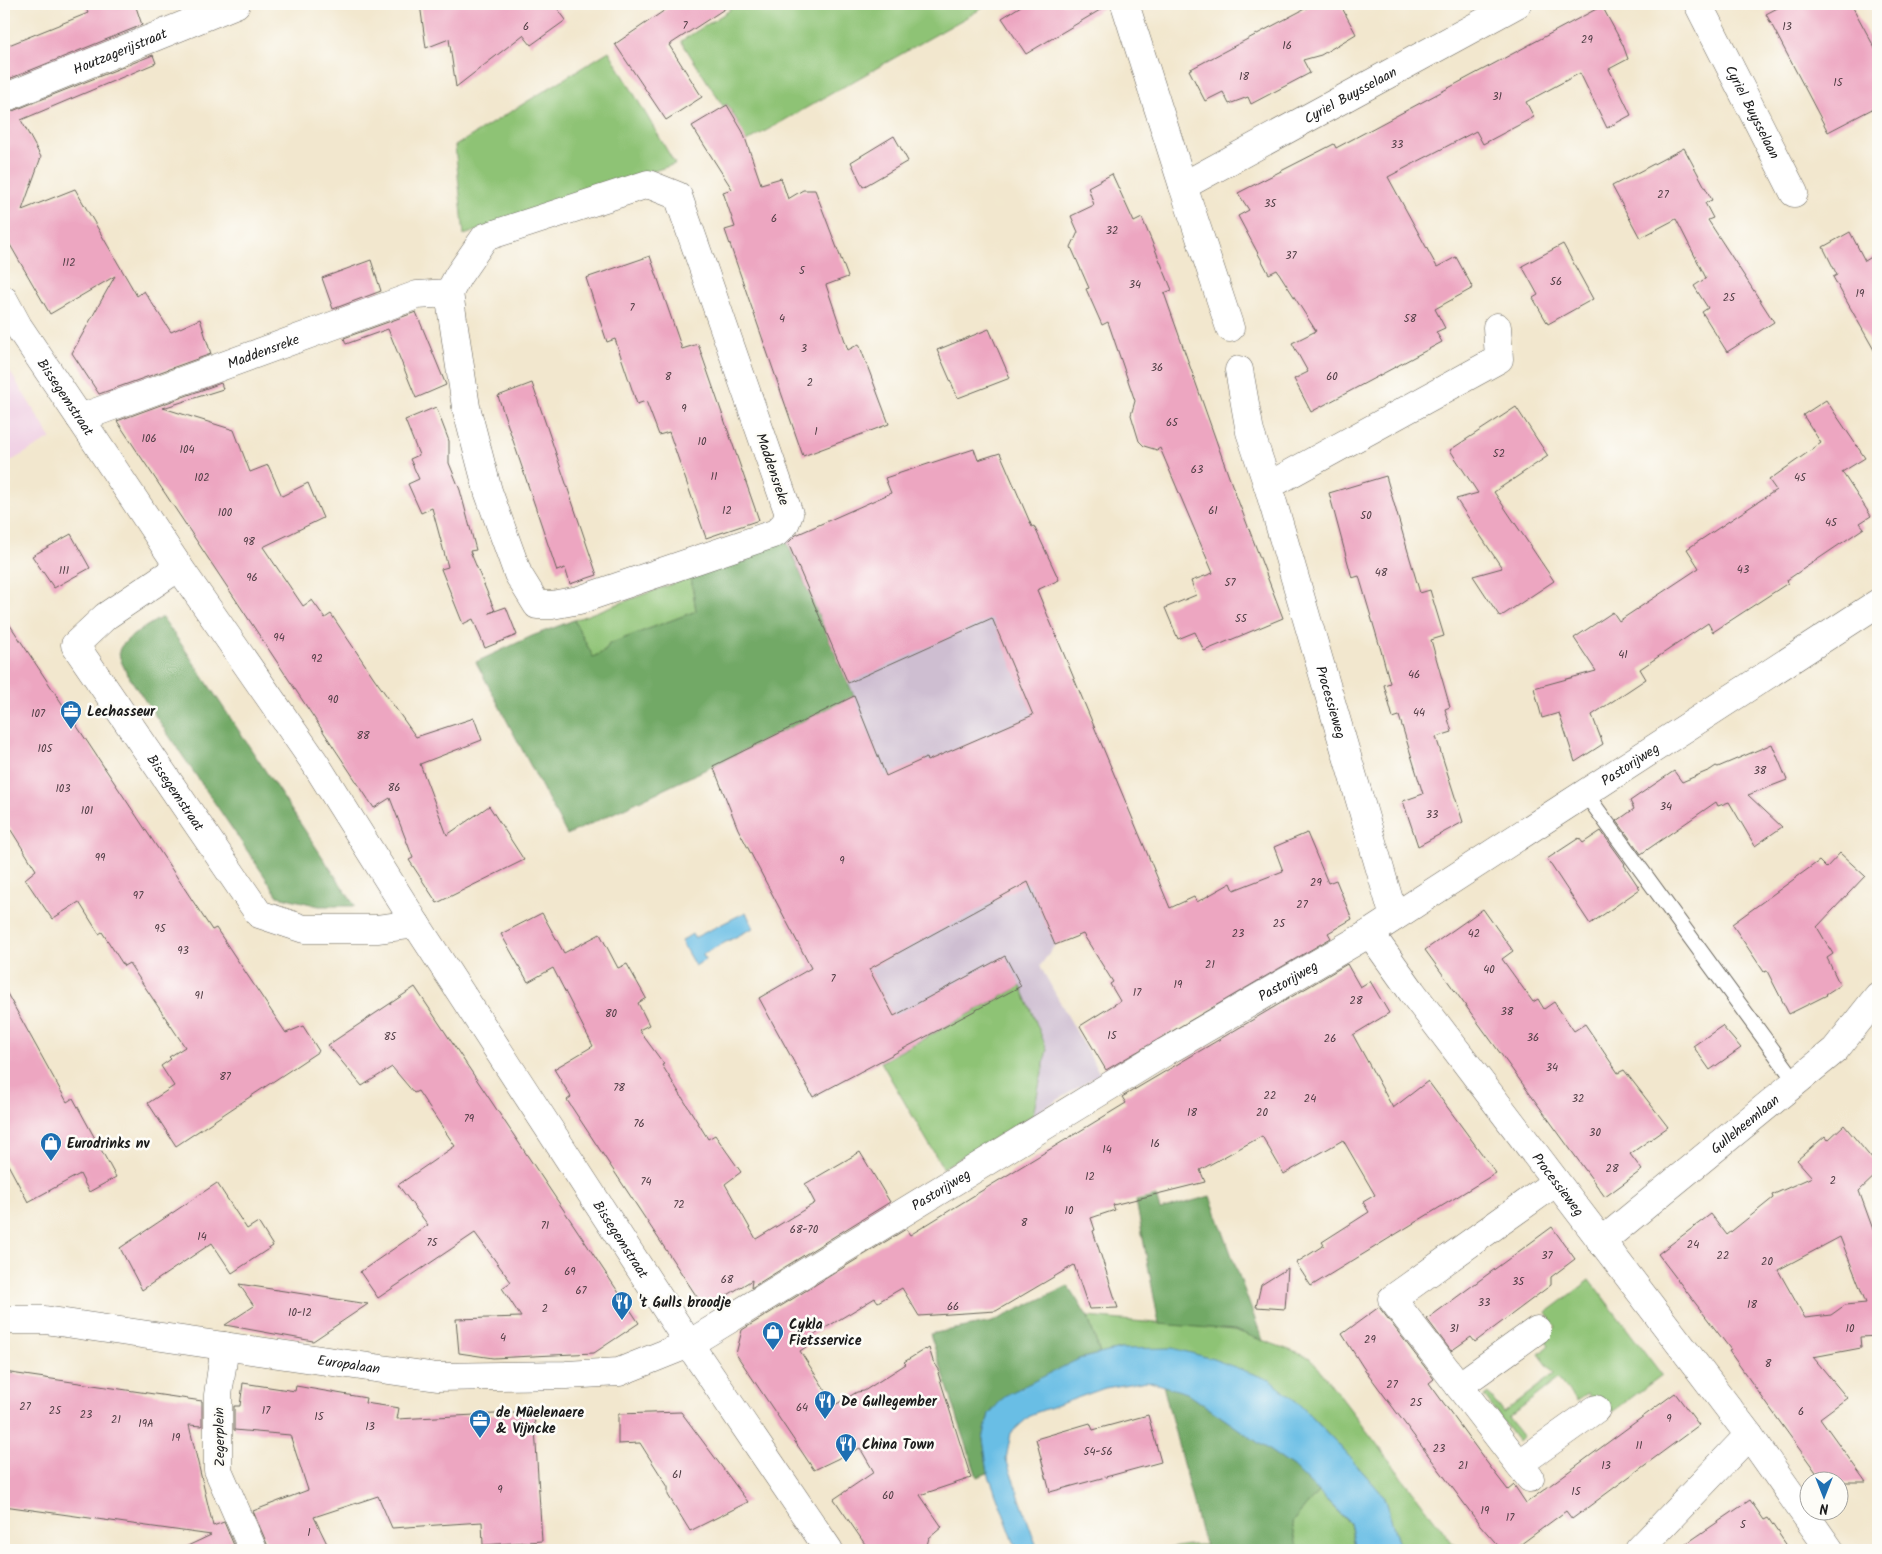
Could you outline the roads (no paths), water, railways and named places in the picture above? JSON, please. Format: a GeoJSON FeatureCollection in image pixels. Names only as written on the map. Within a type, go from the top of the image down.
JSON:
{"type":"FeatureCollection","features":[{"type":"Feature","properties":{"kind":"street","name":"Houtzagerijstraat"},"geometry":{"type":"LineString","coordinates":[[4,98],[236,4]]}},
{"type":"Feature","properties":{"kind":"street"},"geometry":{"type":"LineString","coordinates":[[1125,4],[1182,186],[1230,328]]}},
{"type":"Feature","properties":{"kind":"street","name":"Cyriel Buysselaan"},"geometry":{"type":"LineString","coordinates":[[1182,186],[1517,4]]}},
{"type":"Feature","properties":{"kind":"street","name":"Cyriel Buysselaan"},"geometry":{"type":"LineString","coordinates":[[1698,4],[1794,193]]}},
{"type":"Feature","properties":{"kind":"street","name":"Maddensreke"},"geometry":{"type":"LineString","coordinates":[[648,184],[678,196],[789,514],[785,524],[776,533],[579,600],[552,605],[537,605],[518,574],[488,491],[466,407],[449,293],[458,276],[485,237],[648,184]]}},
{"type":"Feature","properties":{"kind":"street","name":"Maddensreke"},"geometry":{"type":"LineString","coordinates":[[80,418],[417,295],[449,293]]}},
{"type":"Feature","properties":{"kind":"street","name":"Bissegemstraat"},"geometry":{"type":"LineString","coordinates":[[4,300],[18,326],[315,763],[416,924],[689,1344],[830,1550]]}},
{"type":"Feature","properties":{"kind":"street"},"geometry":{"type":"LineString","coordinates":[[1268,486],[1499,358],[1497,328]]}},
{"type":"Feature","properties":{"kind":"street","name":"Processieweg"},"geometry":{"type":"LineString","coordinates":[[1239,370],[1250,432],[1268,486],[1394,917]]}},
{"type":"Feature","properties":{"kind":"street","name":"Bissegemstraat"},"geometry":{"type":"LineString","coordinates":[[180,567],[106,616],[75,645],[259,914],[304,929],[377,929],[416,924]]}},
{"type":"Feature","properties":{"kind":"street","name":"Pastorijweg"},"geometry":{"type":"LineString","coordinates":[[689,1344],[1165,1052],[1370,932],[1878,603]]}},
{"type":"Feature","properties":{"kind":"street","name":"Processieweg"},"geometry":{"type":"LineString","coordinates":[[1370,932],[1412,992],[1749,1435],[1830,1550]]}},
{"type":"Feature","properties":{"kind":"street","name":"Gulleheemlaan"},"geometry":{"type":"LineString","coordinates":[[1601,1242],[1835,1050],[1878,996]]}},
{"type":"Feature","properties":{"kind":"street"},"geometry":{"type":"LineString","coordinates":[[1556,1182],[1392,1299],[1524,1471],[1596,1409]]}},
{"type":"Feature","properties":{"kind":"street","name":"Europalaan"},"geometry":{"type":"LineString","coordinates":[[4,1320],[45,1320],[437,1377],[566,1375],[619,1372],[689,1344]]}},
{"type":"Feature","properties":{"kind":"street"},"geometry":{"type":"LineString","coordinates":[[1459,1386],[1538,1330]]}},
{"type":"Feature","properties":{"kind":"street","name":"Zegerplein"},"geometry":{"type":"LineString","coordinates":[[225,1346],[218,1395],[218,1470],[253,1550]]}},
{"type":"Feature","properties":{"kind":"street"},"geometry":{"type":"LineString","coordinates":[[1639,1550],[1749,1435]]}},
{"type":"Feature","properties":{"kind":"lane"},"geometry":{"type":"LineString","coordinates":[[1585,793],[1796,1082]]}},
{"type":"Feature","properties":{"kind":"water"},"geometry":{"type":"Polygon","coordinates":[[[746,912],[753,928],[703,954],[705,960],[695,966],[681,941],[692,934],[694,938],[746,912]]]}},
{"type":"Feature","properties":{"kind":"water"},"geometry":{"type":"Polygon","coordinates":[[[1173,1348],[1213,1359],[1270,1380],[1297,1402],[1338,1444],[1383,1495],[1401,1550],[1356,1550],[1350,1523],[1293,1467],[1187,1393],[1147,1381],[1105,1388],[1032,1414],[1011,1433],[1006,1459],[1038,1550],[1017,1550],[988,1473],[983,1439],[989,1414],[1006,1395],[1079,1359],[1120,1349],[1173,1348]]]}},
{"type":"Feature","properties":{"kind":"place","name":"Lechasseur"},"geometry":{"type":"Point","coordinates":[71,730]}},
{"type":"Feature","properties":{"kind":"place","name":"Eurodrinks nv"},"geometry":{"type":"Point","coordinates":[51,1162]}},
{"type":"Feature","properties":{"kind":"place","name":"'t Gulls broodje"},"geometry":{"type":"Point","coordinates":[622,1321]}},
{"type":"Feature","properties":{"kind":"place","name":"Cykla Fietsservice"},"geometry":{"type":"Point","coordinates":[773,1351]}},
{"type":"Feature","properties":{"kind":"place","name":"De Gullegember"},"geometry":{"type":"Point","coordinates":[825,1420]}},
{"type":"Feature","properties":{"kind":"place","name":"de Mûelenaere & Vijncke"},"geometry":{"type":"Point","coordinates":[480,1439]}},
{"type":"Feature","properties":{"kind":"place","name":"China Town"},"geometry":{"type":"Point","coordinates":[846,1463]}}]}
